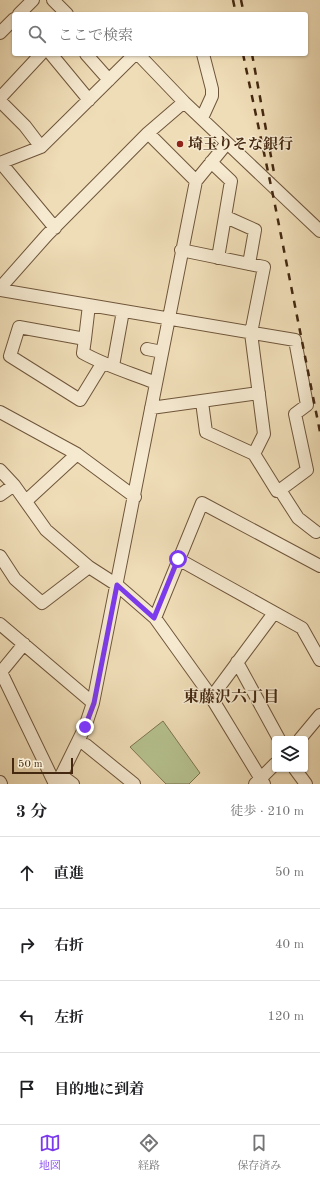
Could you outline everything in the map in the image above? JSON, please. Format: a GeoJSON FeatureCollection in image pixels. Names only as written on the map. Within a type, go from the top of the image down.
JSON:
{"type":"FeatureCollection","features":[{"type":"Feature","properties":{"kind":"street"},"geometry":{"type":"LineString","coordinates":[[21,12],[33,0]]}},
{"type":"Feature","properties":{"kind":"street"},"geometry":{"type":"LineString","coordinates":[[53,0],[65,12]]}},
{"type":"Feature","properties":{"kind":"street"},"geometry":{"type":"LineString","coordinates":[[0,33],[12,21]]}},
{"type":"Feature","properties":{"kind":"street"},"geometry":{"type":"LineString","coordinates":[[39,56],[0,100],[25,126],[41,147]]}},
{"type":"Feature","properties":{"kind":"street"},"geometry":{"type":"LineString","coordinates":[[53,56],[89,100]]}},
{"type":"Feature","properties":{"kind":"street"},"geometry":{"type":"LineString","coordinates":[[88,56],[109,80]]}},
{"type":"Feature","properties":{"kind":"street"},"geometry":{"type":"LineString","coordinates":[[54,228],[0,163],[41,147],[134,56]]}},
{"type":"Feature","properties":{"kind":"street"},"geometry":{"type":"LineString","coordinates":[[138,56],[184,102],[320,231]]}},
{"type":"Feature","properties":{"kind":"street"},"geometry":{"type":"LineString","coordinates":[[202,118],[212,96],[212,89],[204,56]]}},
{"type":"Feature","properties":{"kind":"street"},"geometry":{"type":"LineString","coordinates":[[0,289],[54,228],[148,133],[184,102]]}},
{"type":"Feature","properties":{"kind":"street"},"geometry":{"type":"LineString","coordinates":[[148,133],[196,182]]}},
{"type":"Feature","properties":{"kind":"street"},"geometry":{"type":"LineString","coordinates":[[58,781],[85,727],[94,703],[135,497],[181,250],[196,182],[227,143]]}},
{"type":"Feature","properties":{"kind":"street"},"geometry":{"type":"LineString","coordinates":[[211,162],[231,181],[218,258]]}},
{"type":"Feature","properties":{"kind":"street"},"geometry":{"type":"LineString","coordinates":[[226,217],[255,230],[249,264]]}},
{"type":"Feature","properties":{"kind":"street"},"geometry":{"type":"LineString","coordinates":[[181,250],[264,267],[251,333],[264,434],[254,454]]}},
{"type":"Feature","properties":{"kind":"street"},"geometry":{"type":"LineString","coordinates":[[0,289],[295,340],[307,405],[296,414],[307,470],[280,490]]}},
{"type":"Feature","properties":{"kind":"street"},"geometry":{"type":"LineString","coordinates":[[88,305],[85,339],[82,353],[108,365],[156,383]]}},
{"type":"Feature","properties":{"kind":"street"},"geometry":{"type":"LineString","coordinates":[[85,339],[19,327],[10,356],[80,400],[108,365],[123,311]]}},
{"type":"Feature","properties":{"kind":"street"},"geometry":{"type":"LineString","coordinates":[[147,349],[162,352]]}},
{"type":"Feature","properties":{"kind":"street"},"geometry":{"type":"LineString","coordinates":[[151,408],[259,393]]}},
{"type":"Feature","properties":{"kind":"street"},"geometry":{"type":"LineString","coordinates":[[202,402],[206,432],[254,454],[277,491],[280,490],[298,518],[316,532]]}},
{"type":"Feature","properties":{"kind":"street"},"geometry":{"type":"LineString","coordinates":[[0,412],[77,454],[135,497]]}},
{"type":"Feature","properties":{"kind":"street"},"geometry":{"type":"LineString","coordinates":[[26,501],[77,454]]}},
{"type":"Feature","properties":{"kind":"street"},"geometry":{"type":"LineString","coordinates":[[0,470],[14,485],[46,530],[89,567],[117,585],[154,618],[211,698],[260,782],[272,768]]}},
{"type":"Feature","properties":{"kind":"street"},"geometry":{"type":"LineString","coordinates":[[0,495],[14,485]]}},
{"type":"Feature","properties":{"kind":"street"},"geometry":{"type":"LineString","coordinates":[[154,618],[202,503],[320,566]]}},
{"type":"Feature","properties":{"kind":"street"},"geometry":{"type":"LineString","coordinates":[[0,556],[15,580],[42,603],[89,567]]}},
{"type":"Feature","properties":{"kind":"street"},"geometry":{"type":"LineString","coordinates":[[178,559],[302,628],[320,660]]}},
{"type":"Feature","properties":{"kind":"street"},"geometry":{"type":"LineString","coordinates":[[211,698],[274,613]]}},
{"type":"Feature","properties":{"kind":"street"},"geometry":{"type":"LineString","coordinates":[[0,624],[94,703]]}},
{"type":"Feature","properties":{"kind":"street"},"geometry":{"type":"LineString","coordinates":[[24,644],[1,672],[58,781]]}},
{"type":"Feature","properties":{"kind":"street"},"geometry":{"type":"LineString","coordinates":[[237,662],[277,736]]}},
{"type":"Feature","properties":{"kind":"street"},"geometry":{"type":"LineString","coordinates":[[302,736],[320,715]]}},
{"type":"Feature","properties":{"kind":"street"},"geometry":{"type":"LineString","coordinates":[[86,745],[134,784]]}},
{"type":"Feature","properties":{"kind":"street"},"geometry":{"type":"LineString","coordinates":[[297,772],[306,784]]}},
{"type":"Feature","properties":{"kind":"street"},"geometry":{"type":"LineString","coordinates":[[58,781],[73,784]]}},
{"type":"Feature","properties":{"kind":"green space"},"geometry":{"type":"Polygon","coordinates":[[[163,721],[200,773],[189,784],[166,784],[130,747],[163,721]]]}},
{"type":"Feature","properties":{"kind":"railway"},"geometry":{"type":"LineString","coordinates":[[233,0],[236,12]]}},
{"type":"Feature","properties":{"kind":"railway"},"geometry":{"type":"LineString","coordinates":[[241,0],[244,12]]}},
{"type":"Feature","properties":{"kind":"railway"},"geometry":{"type":"LineString","coordinates":[[243,56],[274,200],[320,432]]}},
{"type":"Feature","properties":{"kind":"railway"},"geometry":{"type":"LineString","coordinates":[[252,56],[275,178]]}},
{"type":"Feature","properties":{"kind":"place","name":"埼玉りそな銀行"},"geometry":{"type":"Point","coordinates":[180,144]}},
{"type":"Feature","properties":{"kind":"district","name":"東藤沢六丁目"},"geometry":{"type":"Point","coordinates":[231,696]}},
{"type":"Feature","properties":{"kind":"route"},"geometry":{"type":"LineString","coordinates":[[85,727],[94,703],[117,585],[154,618],[178,559]]}}]}
